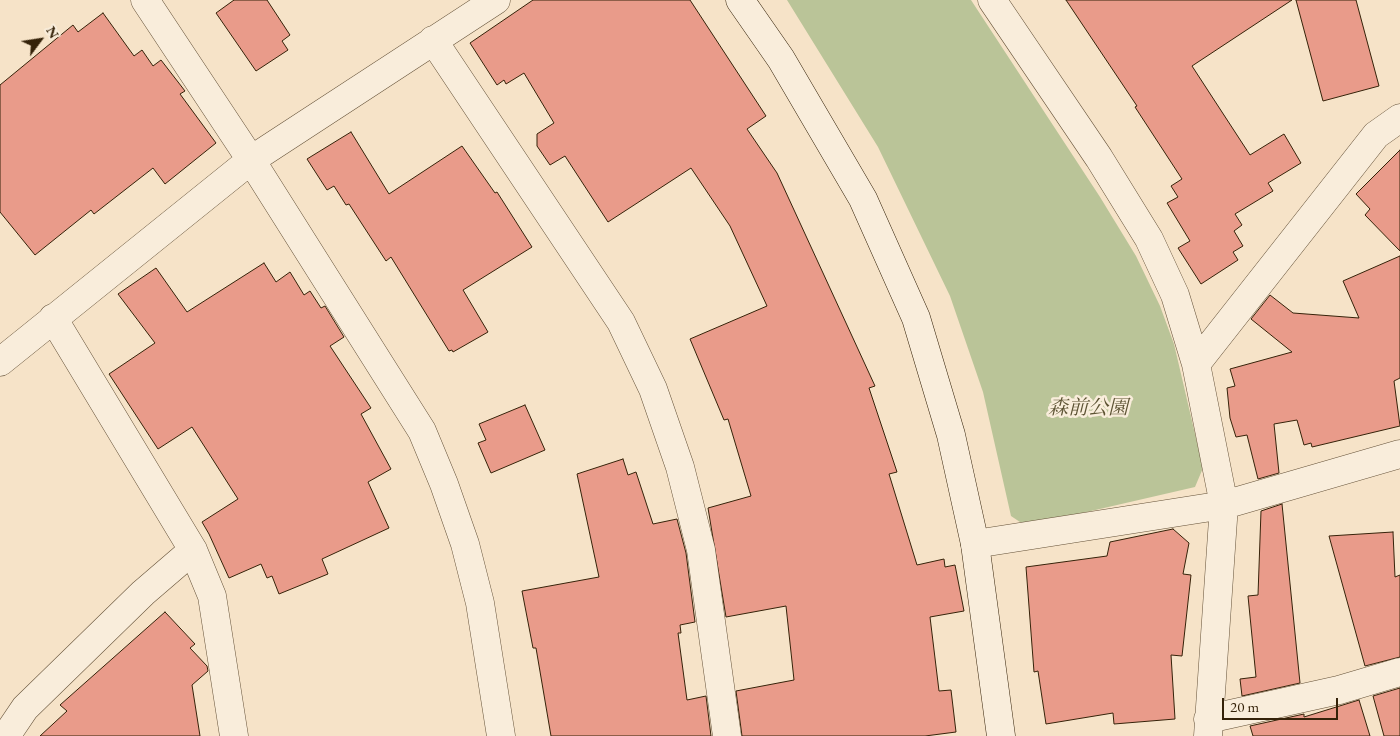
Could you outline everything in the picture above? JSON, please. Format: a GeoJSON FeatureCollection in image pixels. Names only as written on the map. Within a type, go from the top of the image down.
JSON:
{"type":"FeatureCollection","features":[{"type":"Feature","properties":{"kind":"street"},"geometry":{"type":"LineString","coordinates":[[145,0],[251,160],[422,431],[444,484],[465,544],[480,604],[501,736]]}},
{"type":"Feature","properties":{"kind":"street"},"geometry":{"type":"LineString","coordinates":[[0,362],[251,160],[496,0]]}},
{"type":"Feature","properties":{"kind":"street"},"geometry":{"type":"LineString","coordinates":[[740,0],[781,59],[863,199],[916,318],[951,435],[975,544],[1001,736]]}},
{"type":"Feature","properties":{"kind":"street"},"geometry":{"type":"LineString","coordinates":[[992,0],[1099,158],[1149,239],[1175,295],[1196,364],[1224,505],[1208,728],[1400,672]]}},
{"type":"Feature","properties":{"kind":"street"},"geometry":{"type":"LineString","coordinates":[[433,40],[621,322],[653,389],[680,467],[701,550],[727,736]]}},
{"type":"Feature","properties":{"kind":"street"},"geometry":{"type":"LineString","coordinates":[[1196,364],[1376,136],[1400,118]]}},
{"type":"Feature","properties":{"kind":"street"},"geometry":{"type":"LineString","coordinates":[[53,318],[193,550],[212,596],[234,736]]}},
{"type":"Feature","properties":{"kind":"street"},"geometry":{"type":"LineString","coordinates":[[975,544],[1224,505],[1400,454]]}},
{"type":"Feature","properties":{"kind":"street"},"geometry":{"type":"LineString","coordinates":[[6,736],[26,708],[143,593],[193,550]]}},
{"type":"Feature","properties":{"kind":"green space","name":"森前公園"},"geometry":{"type":"Polygon","coordinates":[[[787,0],[971,0],[1100,197],[1136,256],[1160,306],[1174,344],[1203,468],[1195,487],[1026,526],[1011,516],[983,392],[950,296],[878,147],[787,0]]]}},
{"type":"Feature","properties":{"kind":"building"},"geometry":{"type":"Polygon","coordinates":[[[234,0],[267,0],[290,35],[282,41],[288,50],[256,71],[216,13],[234,0]]]}},
{"type":"Feature","properties":{"kind":"building"},"geometry":{"type":"Polygon","coordinates":[[[533,0],[690,0],[766,116],[747,129],[777,173],[875,386],[869,388],[897,472],[889,474],[917,565],[944,559],[945,567],[955,565],[964,611],[930,617],[939,691],[951,690],[956,732],[925,736],[742,736],[736,691],[794,680],[786,606],[726,617],[708,508],[751,496],[728,419],[724,420],[690,339],[767,306],[730,226],[691,168],[608,222],[565,156],[550,165],[537,146],[537,134],[554,123],[524,73],[506,84],[504,80],[497,85],[470,43],[533,0]]]}},
{"type":"Feature","properties":{"kind":"building"},"geometry":{"type":"Polygon","coordinates":[[[1066,0],[1292,0],[1192,66],[1250,155],[1284,134],[1301,163],[1268,183],[1273,191],[1235,214],[1242,225],[1234,231],[1243,246],[1233,252],[1238,260],[1201,284],[1178,248],[1190,241],[1167,203],[1178,197],[1171,186],[1182,179],[1135,107],[1137,106],[1066,0]]]}},
{"type":"Feature","properties":{"kind":"building"},"geometry":{"type":"Polygon","coordinates":[[[1296,0],[1356,0],[1379,86],[1323,101],[1296,0]]]}},
{"type":"Feature","properties":{"kind":"building"},"geometry":{"type":"Polygon","coordinates":[[[103,13],[134,56],[142,50],[153,66],[161,60],[185,91],[180,94],[216,143],[165,184],[153,168],[94,214],[91,210],[35,255],[0,212],[0,85],[73,25],[78,32],[103,13]]]}},
{"type":"Feature","properties":{"kind":"building"},"geometry":{"type":"Polygon","coordinates":[[[351,132],[389,194],[462,146],[495,193],[497,192],[532,247],[463,290],[488,332],[453,352],[452,350],[449,351],[391,257],[386,261],[349,204],[346,205],[334,186],[327,190],[307,159],[351,132]]]}},
{"type":"Feature","properties":{"kind":"building"},"geometry":{"type":"Polygon","coordinates":[[[1400,150],[1400,251],[1365,215],[1370,209],[1356,194],[1400,150]]]}},
{"type":"Feature","properties":{"kind":"building"},"geometry":{"type":"Polygon","coordinates":[[[1400,256],[1400,378],[1394,381],[1400,426],[1312,447],[1311,443],[1304,445],[1297,420],[1274,424],[1279,473],[1258,479],[1247,435],[1236,437],[1230,418],[1227,388],[1235,386],[1230,369],[1292,352],[1251,319],[1270,295],[1293,313],[1359,318],[1343,281],[1400,256]]]}},
{"type":"Feature","properties":{"kind":"building"},"geometry":{"type":"Polygon","coordinates":[[[264,263],[276,282],[290,272],[304,295],[310,291],[321,308],[325,306],[344,337],[330,346],[371,408],[361,414],[391,469],[368,482],[389,528],[322,559],[328,574],[279,594],[272,576],[267,578],[261,564],[229,578],[202,522],[238,499],[192,427],[158,449],[109,374],[155,343],[118,294],[156,268],[187,312],[264,263]]]}},
{"type":"Feature","properties":{"kind":"building"},"geometry":{"type":"Polygon","coordinates":[[[525,405],[545,450],[491,473],[478,443],[486,440],[479,424],[525,405]]]}},
{"type":"Feature","properties":{"kind":"building"},"geometry":{"type":"Polygon","coordinates":[[[623,459],[628,475],[636,472],[653,524],[677,519],[686,553],[695,622],[680,625],[681,633],[678,633],[687,700],[706,696],[711,736],[551,736],[536,648],[533,648],[522,591],[599,577],[577,474],[623,459]]]}},
{"type":"Feature","properties":{"kind":"building"},"geometry":{"type":"Polygon","coordinates":[[[1282,504],[1300,683],[1242,696],[1240,679],[1256,677],[1248,596],[1258,595],[1261,511],[1282,504]]]}},
{"type":"Feature","properties":{"kind":"building"},"geometry":{"type":"Polygon","coordinates":[[[1173,529],[1189,543],[1183,574],[1191,575],[1182,656],[1171,655],[1175,719],[1114,724],[1113,713],[1046,724],[1038,671],[1034,672],[1026,567],[1107,556],[1110,542],[1173,529]]]}},
{"type":"Feature","properties":{"kind":"building"},"geometry":{"type":"Polygon","coordinates":[[[1393,532],[1395,577],[1400,575],[1400,657],[1365,666],[1329,536],[1393,532]]]}},
{"type":"Feature","properties":{"kind":"building"},"geometry":{"type":"Polygon","coordinates":[[[165,612],[195,644],[190,648],[207,666],[208,671],[192,685],[200,736],[40,736],[67,711],[60,705],[165,612]]]}},
{"type":"Feature","properties":{"kind":"building"},"geometry":{"type":"Polygon","coordinates":[[[1400,688],[1400,736],[1384,736],[1373,696],[1400,688]]]}},
{"type":"Feature","properties":{"kind":"building"},"geometry":{"type":"Polygon","coordinates":[[[1359,700],[1370,736],[1253,736],[1250,726],[1304,714],[1304,717],[1359,700]]]}}]}
